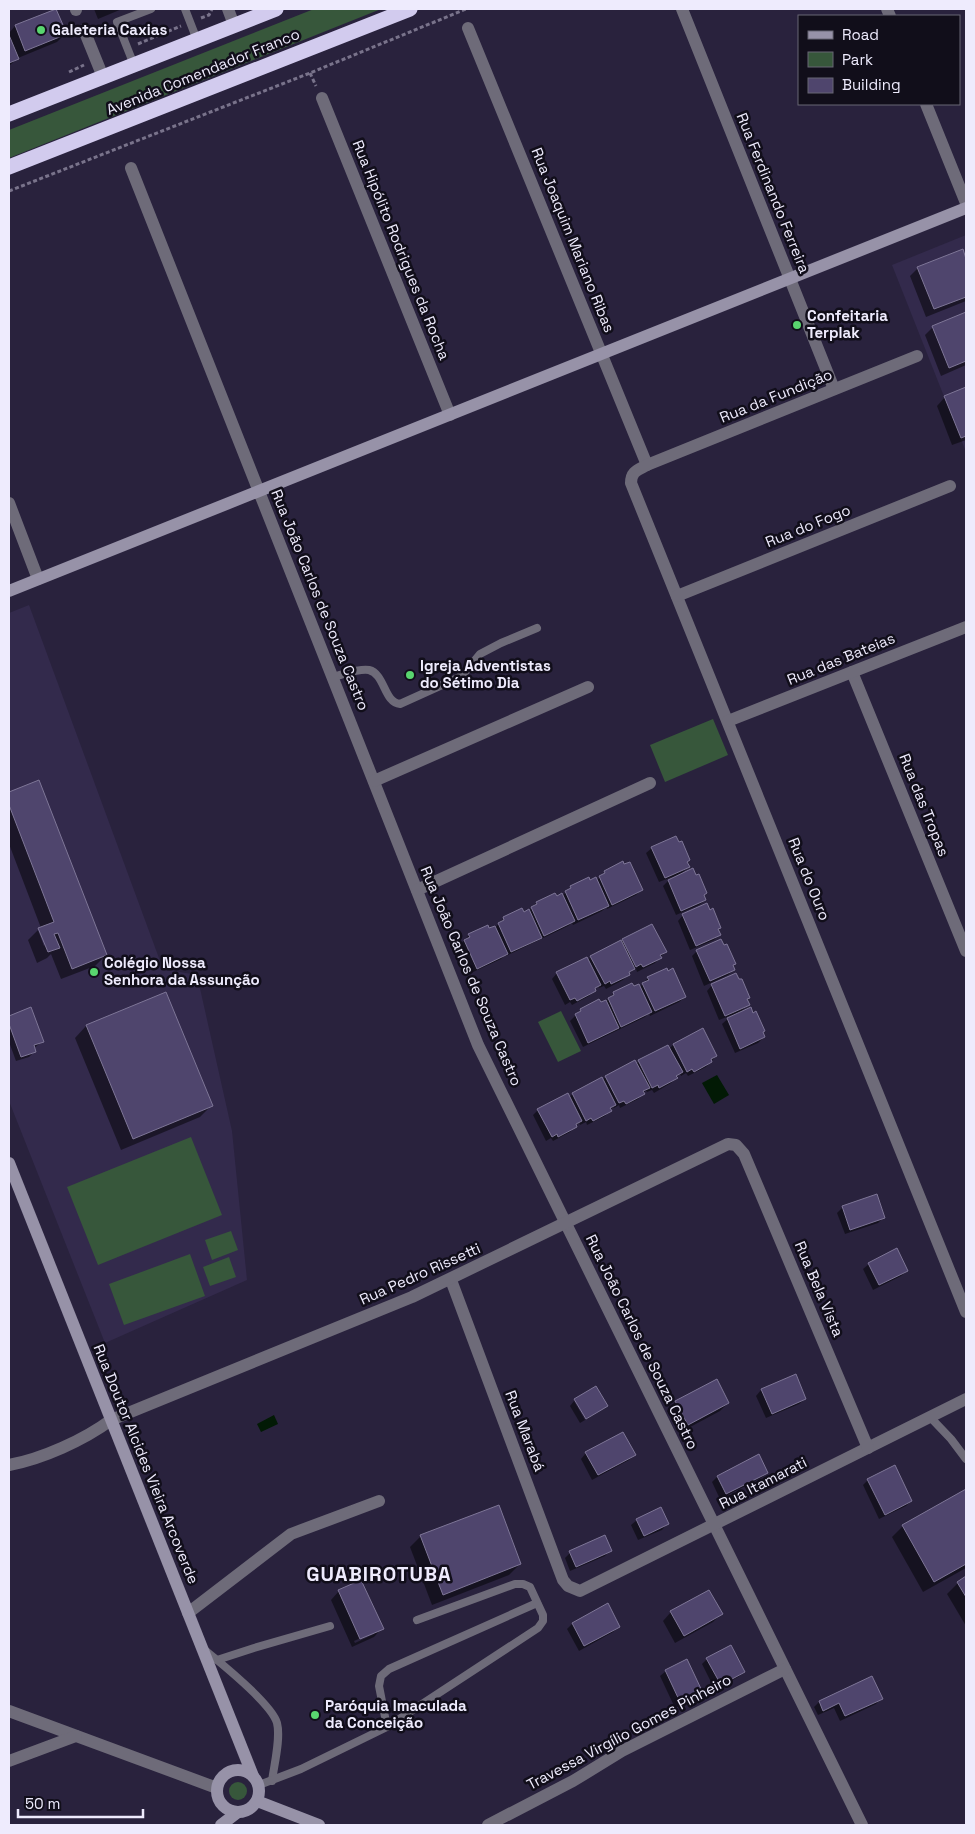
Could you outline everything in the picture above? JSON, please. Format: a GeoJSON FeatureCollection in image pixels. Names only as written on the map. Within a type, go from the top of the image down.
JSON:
{"type":"FeatureCollection","features":[{"type":"Feature","properties":{"kind":"highway","name":"Avenida Comendador Franco"},"geometry":{"type":"LineString","coordinates":[[9,114],[276,9]]}},
{"type":"Feature","properties":{"kind":"highway","name":"Avenida Comendador Franco"},"geometry":{"type":"LineString","coordinates":[[9,167],[410,9]]}},
{"type":"Feature","properties":{"kind":"street"},"geometry":{"type":"LineString","coordinates":[[228,9],[234,25]]}},
{"type":"Feature","properties":{"kind":"street","name":"Rua Ferdinando Ferreira"},"geometry":{"type":"LineString","coordinates":[[682,9],[834,389]]}},
{"type":"Feature","properties":{"kind":"street","name":"Rua Joaquim Mariano Ribas"},"geometry":{"type":"LineString","coordinates":[[468,28],[648,465]]}},
{"type":"Feature","properties":{"kind":"street"},"geometry":{"type":"LineString","coordinates":[[84,30],[103,77]]}},
{"type":"Feature","properties":{"kind":"street","name":"Rua Hipólito Rodrigues da Rocha"},"geometry":{"type":"LineString","coordinates":[[322,98],[450,415]]}},
{"type":"Feature","properties":{"kind":"street"},"geometry":{"type":"LineString","coordinates":[[926,105],[966,203]]}},
{"type":"Feature","properties":{"kind":"street","name":"Rua João Carlos de Souza Castro"},"geometry":{"type":"LineString","coordinates":[[131,168],[478,1045],[862,1825]]}},
{"type":"Feature","properties":{"kind":"street"},"geometry":{"type":"LineString","coordinates":[[9,591],[966,208]]}},
{"type":"Feature","properties":{"kind":"street","name":"Rua da Fundição"},"geometry":{"type":"LineString","coordinates":[[648,465],[917,356]]}},
{"type":"Feature","properties":{"kind":"street","name":"Rua do Ouro"},"geometry":{"type":"LineString","coordinates":[[648,465],[634,471],[631,476],[631,483],[966,1312]]}},
{"type":"Feature","properties":{"kind":"street","name":"Rua do Fogo"},"geometry":{"type":"LineString","coordinates":[[677,596],[950,486]]}},
{"type":"Feature","properties":{"kind":"street"},"geometry":{"type":"LineString","coordinates":[[9,503],[38,580]]}},
{"type":"Feature","properties":{"kind":"street","name":"Rua das Bateias"},"geometry":{"type":"LineString","coordinates":[[728,721],[966,627]]}},
{"type":"Feature","properties":{"kind":"street","name":"Rua das Tropas"},"geometry":{"type":"LineString","coordinates":[[852,672],[966,951]]}},
{"type":"Feature","properties":{"kind":"street"},"geometry":{"type":"LineString","coordinates":[[374,781],[588,688]]}},
{"type":"Feature","properties":{"kind":"street"},"geometry":{"type":"LineString","coordinates":[[417,890],[650,783]]}},
{"type":"Feature","properties":{"kind":"street","name":"Rua Pedro Rissetti"},"geometry":{"type":"LineString","coordinates":[[9,1465],[31,1460],[88,1436],[111,1420],[451,1280],[723,1146],[736,1145]]}},
{"type":"Feature","properties":{"kind":"street","name":"Rua Bela Vista"},"geometry":{"type":"LineString","coordinates":[[736,1145],[744,1154],[868,1448]]}},
{"type":"Feature","properties":{"kind":"street","name":"Rua Doutor Alcides Vieira Arcoverde"},"geometry":{"type":"LineString","coordinates":[[9,1163],[256,1781]]}},
{"type":"Feature","properties":{"kind":"street","name":"Rua Marabá"},"geometry":{"type":"LineString","coordinates":[[451,1280],[563,1580],[573,1590]]}},
{"type":"Feature","properties":{"kind":"street","name":"Rua Itamarati"},"geometry":{"type":"LineString","coordinates":[[573,1590],[580,1592],[586,1590],[966,1399]]}},
{"type":"Feature","properties":{"kind":"street"},"geometry":{"type":"LineString","coordinates":[[188,1613],[291,1534],[379,1501]]}},
{"type":"Feature","properties":{"kind":"street","name":"Travessa Virgílio Gomes Pinheiro"},"geometry":{"type":"LineString","coordinates":[[488,1825],[572,1781],[622,1751],[785,1669]]}},
{"type":"Feature","properties":{"kind":"street"},"geometry":{"type":"LineString","coordinates":[[9,1711],[217,1788]]}},
{"type":"Feature","properties":{"kind":"street"},"geometry":{"type":"LineString","coordinates":[[9,1761],[76,1736]]}},
{"type":"Feature","properties":{"kind":"street"},"geometry":{"type":"LineString","coordinates":[[220,1825],[238,1812],[249,1810],[257,1801],[256,1781],[242,1770],[229,1772],[223,1776],[217,1788],[224,1807],[238,1812]]}},
{"type":"Feature","properties":{"kind":"street"},"geometry":{"type":"LineString","coordinates":[[257,1801],[319,1825]]}},
{"type":"Feature","properties":{"kind":"lane"},"geometry":{"type":"LineString","coordinates":[[134,65],[117,22],[151,9]]}},
{"type":"Feature","properties":{"kind":"lane"},"geometry":{"type":"LineString","coordinates":[[185,9],[197,40]]}},
{"type":"Feature","properties":{"kind":"lane"},"geometry":{"type":"LineString","coordinates":[[332,677],[368,670],[376,673],[393,702],[400,704],[462,676],[480,654],[537,628]]}},
{"type":"Feature","properties":{"kind":"lane"},"geometry":{"type":"LineString","coordinates":[[930,1417],[951,1439],[966,1459]]}},
{"type":"Feature","properties":{"kind":"lane"},"geometry":{"type":"LineString","coordinates":[[256,1781],[272,1781],[387,1727],[538,1628],[543,1621],[543,1615],[530,1587],[516,1584],[417,1620]]}},
{"type":"Feature","properties":{"kind":"lane"},"geometry":{"type":"LineString","coordinates":[[387,1727],[379,1686],[381,1676],[389,1669],[537,1603]]}},
{"type":"Feature","properties":{"kind":"lane"},"geometry":{"type":"LineString","coordinates":[[217,1660],[330,1626]]}},
{"type":"Feature","properties":{"kind":"lane"},"geometry":{"type":"LineString","coordinates":[[202,1648],[273,1714],[278,1732],[272,1781]]}},
{"type":"Feature","properties":{"kind":"path"},"geometry":{"type":"LineString","coordinates":[[127,48],[209,15],[212,9]]}},
{"type":"Feature","properties":{"kind":"path"},"geometry":{"type":"LineString","coordinates":[[9,191],[310,73],[466,9]]}},
{"type":"Feature","properties":{"kind":"shaded area"},"geometry":{"type":"Polygon","coordinates":[[[966,235],[966,452],[892,265],[966,235]]]}},
{"type":"Feature","properties":{"kind":"shaded area","name":"Colégio Nossa Senhora da Assunção"},"geometry":{"type":"Polygon","coordinates":[[[29,605],[163,969],[197,975],[232,1131],[247,1280],[105,1343],[9,1101],[9,613],[29,605]]]}},
{"type":"Feature","properties":{"kind":"shaded area"},"geometry":{"type":"Polygon","coordinates":[[[717,1075],[729,1095],[714,1104],[702,1083],[717,1075]]]}},
{"type":"Feature","properties":{"kind":"shaded area"},"geometry":{"type":"Polygon","coordinates":[[[274,1415],[278,1424],[261,1432],[257,1424],[274,1415]]]}},
{"type":"Feature","properties":{"kind":"green space"},"geometry":{"type":"Polygon","coordinates":[[[314,9],[381,9],[9,158],[9,130],[314,9]]]}},
{"type":"Feature","properties":{"kind":"green space"},"geometry":{"type":"Polygon","coordinates":[[[713,719],[728,755],[665,782],[650,745],[713,719]]]}},
{"type":"Feature","properties":{"kind":"green space"},"geometry":{"type":"Polygon","coordinates":[[[561,1011],[581,1051],[558,1062],[538,1022],[561,1011]]]}},
{"type":"Feature","properties":{"kind":"green space"},"geometry":{"type":"Polygon","coordinates":[[[191,1137],[222,1215],[98,1265],[67,1187],[191,1137]]]}},
{"type":"Feature","properties":{"kind":"green space"},"geometry":{"type":"Polygon","coordinates":[[[231,1231],[238,1250],[212,1260],[205,1240],[231,1231]]]}},
{"type":"Feature","properties":{"kind":"green space"},"geometry":{"type":"Polygon","coordinates":[[[190,1254],[205,1296],[124,1325],[109,1284],[190,1254]]]}},
{"type":"Feature","properties":{"kind":"green space"},"geometry":{"type":"Polygon","coordinates":[[[229,1257],[236,1277],[210,1286],[203,1267],[229,1257]]]}},
{"type":"Feature","properties":{"kind":"green space"},"geometry":{"type":"Polygon","coordinates":[[[234,1782],[242,1782],[247,1787],[245,1798],[234,1800],[229,1795],[229,1787],[234,1782]]]}},
{"type":"Feature","properties":{"kind":"building","name":"Galeteria Caxias"},"geometry":{"type":"Polygon","coordinates":[[[56,9],[67,34],[25,51],[15,25],[56,9]]]}},
{"type":"Feature","properties":{"kind":"building"},"geometry":{"type":"Polygon","coordinates":[[[9,35],[19,59],[9,63],[9,35]]]}},
{"type":"Feature","properties":{"kind":"building"},"geometry":{"type":"Polygon","coordinates":[[[963,249],[966,259],[966,297],[934,309],[917,267],[963,249]]]}},
{"type":"Feature","properties":{"kind":"building"},"geometry":{"type":"Polygon","coordinates":[[[966,312],[966,361],[949,368],[932,326],[966,312]]]}},
{"type":"Feature","properties":{"kind":"building"},"geometry":{"type":"Polygon","coordinates":[[[966,387],[966,436],[961,438],[944,396],[966,387]]]}},
{"type":"Feature","properties":{"kind":"building"},"geometry":{"type":"Polygon","coordinates":[[[39,780],[107,955],[72,969],[58,933],[54,934],[60,948],[48,952],[38,928],[54,922],[9,805],[9,792],[39,780]]]}},
{"type":"Feature","properties":{"kind":"building"},"geometry":{"type":"Polygon","coordinates":[[[676,836],[679,842],[682,841],[690,860],[687,862],[690,867],[665,878],[651,847],[676,836]]]}},
{"type":"Feature","properties":{"kind":"building"},"geometry":{"type":"Polygon","coordinates":[[[623,861],[624,864],[630,862],[643,890],[612,905],[599,876],[605,873],[604,871],[623,861]]]}},
{"type":"Feature","properties":{"kind":"building"},"geometry":{"type":"Polygon","coordinates":[[[693,868],[696,875],[699,874],[707,893],[704,895],[706,900],[681,911],[668,880],[693,868]]]}},
{"type":"Feature","properties":{"kind":"building"},"geometry":{"type":"Polygon","coordinates":[[[589,877],[590,880],[596,877],[609,906],[578,920],[565,891],[571,888],[570,886],[589,877]]]}},
{"type":"Feature","properties":{"kind":"building"},"geometry":{"type":"Polygon","coordinates":[[[555,893],[557,896],[562,893],[575,921],[544,936],[531,907],[537,904],[536,902],[555,893]]]}},
{"type":"Feature","properties":{"kind":"building"},"geometry":{"type":"Polygon","coordinates":[[[707,903],[710,910],[713,908],[721,928],[718,929],[721,935],[696,946],[682,914],[707,903]]]}},
{"type":"Feature","properties":{"kind":"building"},"geometry":{"type":"Polygon","coordinates":[[[522,908],[524,912],[529,909],[542,938],[511,952],[498,923],[504,920],[503,917],[522,908]]]}},
{"type":"Feature","properties":{"kind":"building"},"geometry":{"type":"Polygon","coordinates":[[[652,924],[667,952],[660,955],[662,958],[643,967],[641,964],[636,967],[622,939],[652,924]]]}},
{"type":"Feature","properties":{"kind":"building"},"geometry":{"type":"Polygon","coordinates":[[[488,925],[489,928],[495,926],[508,954],[477,969],[464,940],[470,937],[468,934],[488,925]]]}},
{"type":"Feature","properties":{"kind":"building"},"geometry":{"type":"Polygon","coordinates":[[[721,939],[724,945],[727,944],[736,964],[733,965],[735,970],[710,981],[696,950],[721,939]]]}},
{"type":"Feature","properties":{"kind":"building"},"geometry":{"type":"Polygon","coordinates":[[[621,940],[635,969],[629,972],[630,975],[611,984],[610,981],[605,984],[590,956],[621,940]]]}},
{"type":"Feature","properties":{"kind":"building"},"geometry":{"type":"Polygon","coordinates":[[[587,957],[601,985],[595,988],[596,991],[577,1001],[575,998],[570,1000],[556,972],[587,957]]]}},
{"type":"Feature","properties":{"kind":"building"},"geometry":{"type":"Polygon","coordinates":[[[667,968],[668,971],[673,968],[686,997],[655,1011],[642,983],[649,980],[647,977],[667,968]]]}},
{"type":"Feature","properties":{"kind":"building"},"geometry":{"type":"Polygon","coordinates":[[[736,973],[739,979],[742,979],[750,998],[747,999],[750,1005],[725,1016],[711,984],[736,973]]]}},
{"type":"Feature","properties":{"kind":"building"},"geometry":{"type":"Polygon","coordinates":[[[632,983],[634,986],[639,984],[652,1012],[621,1027],[608,998],[614,995],[613,992],[632,983]]]}},
{"type":"Feature","properties":{"kind":"building"},"geometry":{"type":"Polygon","coordinates":[[[166,992],[213,1106],[133,1139],[86,1025],[166,992]]]}},
{"type":"Feature","properties":{"kind":"building"},"geometry":{"type":"Polygon","coordinates":[[[599,999],[601,1002],[606,1000],[619,1028],[588,1043],[575,1014],[581,1011],[580,1009],[599,999]]]}},
{"type":"Feature","properties":{"kind":"building"},"geometry":{"type":"Polygon","coordinates":[[[31,1007],[44,1042],[34,1045],[36,1052],[21,1057],[9,1024],[9,1016],[31,1007]]]}},
{"type":"Feature","properties":{"kind":"building"},"geometry":{"type":"Polygon","coordinates":[[[751,1007],[753,1013],[756,1011],[765,1031],[763,1032],[765,1037],[740,1049],[727,1018],[751,1007]]]}},
{"type":"Feature","properties":{"kind":"building"},"geometry":{"type":"Polygon","coordinates":[[[703,1028],[717,1056],[711,1059],[712,1062],[694,1072],[692,1069],[687,1072],[673,1044],[703,1028]]]}},
{"type":"Feature","properties":{"kind":"building"},"geometry":{"type":"Polygon","coordinates":[[[668,1045],[683,1072],[676,1076],[678,1078],[659,1088],[658,1085],[652,1088],[638,1060],[668,1045]]]}},
{"type":"Feature","properties":{"kind":"building"},"geometry":{"type":"Polygon","coordinates":[[[635,1060],[650,1088],[643,1091],[645,1094],[626,1104],[624,1101],[619,1103],[605,1076],[635,1060]]]}},
{"type":"Feature","properties":{"kind":"building"},"geometry":{"type":"Polygon","coordinates":[[[602,1077],[616,1105],[610,1108],[612,1111],[593,1121],[591,1118],[586,1121],[572,1093],[602,1077]]]}},
{"type":"Feature","properties":{"kind":"building"},"geometry":{"type":"Polygon","coordinates":[[[568,1093],[582,1121],[576,1124],[577,1127],[558,1137],[557,1134],[552,1137],[537,1109],[568,1093]]]}},
{"type":"Feature","properties":{"kind":"building"},"geometry":{"type":"Polygon","coordinates":[[[877,1194],[885,1218],[850,1230],[842,1206],[877,1194]]]}},
{"type":"Feature","properties":{"kind":"building"},"geometry":{"type":"Polygon","coordinates":[[[897,1248],[908,1271],[879,1285],[868,1263],[897,1248]]]}},
{"type":"Feature","properties":{"kind":"building"},"geometry":{"type":"Polygon","coordinates":[[[796,1374],[806,1399],[772,1414],[761,1389],[796,1374]]]}},
{"type":"Feature","properties":{"kind":"building"},"geometry":{"type":"Polygon","coordinates":[[[717,1379],[729,1403],[688,1425],[675,1401],[717,1379]]]}},
{"type":"Feature","properties":{"kind":"building"},"geometry":{"type":"Polygon","coordinates":[[[596,1386],[608,1406],[586,1419],[574,1399],[596,1386]]]}},
{"type":"Feature","properties":{"kind":"building"},"geometry":{"type":"Polygon","coordinates":[[[623,1432],[636,1455],[598,1475],[585,1452],[623,1432]]]}},
{"type":"Feature","properties":{"kind":"building"},"geometry":{"type":"Polygon","coordinates":[[[759,1454],[768,1473],[726,1494],[717,1476],[759,1454]]]}},
{"type":"Feature","properties":{"kind":"building"},"geometry":{"type":"Polygon","coordinates":[[[895,1465],[912,1501],[885,1515],[867,1479],[895,1465]]]}},
{"type":"Feature","properties":{"kind":"building"},"geometry":{"type":"Polygon","coordinates":[[[966,1489],[966,1564],[934,1582],[902,1525],[966,1489]]]}},
{"type":"Feature","properties":{"kind":"building"},"geometry":{"type":"Polygon","coordinates":[[[499,1505],[521,1564],[443,1595],[420,1535],[499,1505]]]}},
{"type":"Feature","properties":{"kind":"building"},"geometry":{"type":"Polygon","coordinates":[[[661,1507],[669,1524],[644,1536],[636,1519],[661,1507]]]}},
{"type":"Feature","properties":{"kind":"building"},"geometry":{"type":"Polygon","coordinates":[[[605,1535],[612,1551],[576,1567],[569,1551],[605,1535]]]}},
{"type":"Feature","properties":{"kind":"building"},"geometry":{"type":"Polygon","coordinates":[[[966,1576],[966,1597],[957,1582],[966,1576]]]}},
{"type":"Feature","properties":{"kind":"building"},"geometry":{"type":"Polygon","coordinates":[[[361,1580],[384,1629],[360,1639],[338,1590],[361,1580]]]}},
{"type":"Feature","properties":{"kind":"building"},"geometry":{"type":"Polygon","coordinates":[[[709,1590],[723,1614],[684,1636],[670,1611],[709,1590]]]}},
{"type":"Feature","properties":{"kind":"building"},"geometry":{"type":"Polygon","coordinates":[[[608,1603],[620,1627],[584,1646],[572,1623],[608,1603]]]}},
{"type":"Feature","properties":{"kind":"building"},"geometry":{"type":"Polygon","coordinates":[[[731,1645],[745,1672],[721,1685],[706,1658],[731,1645]]]}},
{"type":"Feature","properties":{"kind":"building"},"geometry":{"type":"Polygon","coordinates":[[[687,1659],[703,1693],[681,1704],[665,1670],[687,1659]]]}},
{"type":"Feature","properties":{"kind":"building"},"geometry":{"type":"Polygon","coordinates":[[[872,1676],[883,1699],[845,1716],[839,1703],[823,1711],[819,1701],[872,1676]]]}},
{"type":"Feature","properties":{"kind":"place","name":"Galeteria Caxias"},"geometry":{"type":"Point","coordinates":[41,30]}},
{"type":"Feature","properties":{"kind":"place","name":"Confeitaria Terplak"},"geometry":{"type":"Point","coordinates":[797,325]}},
{"type":"Feature","properties":{"kind":"place","name":"Igreja Adventistas do Sétimo Dia"},"geometry":{"type":"Point","coordinates":[410,675]}},
{"type":"Feature","properties":{"kind":"place","name":"Colégio Nossa Senhora da Assunção"},"geometry":{"type":"Point","coordinates":[94,972]}},
{"type":"Feature","properties":{"kind":"place","name":"Paróquia Imaculada da Conceição"},"geometry":{"type":"Point","coordinates":[315,1715]}},
{"type":"Feature","properties":{"kind":"district","name":"GUABIROTUBA"},"geometry":{"type":"Point","coordinates":[379,1574]}}]}
